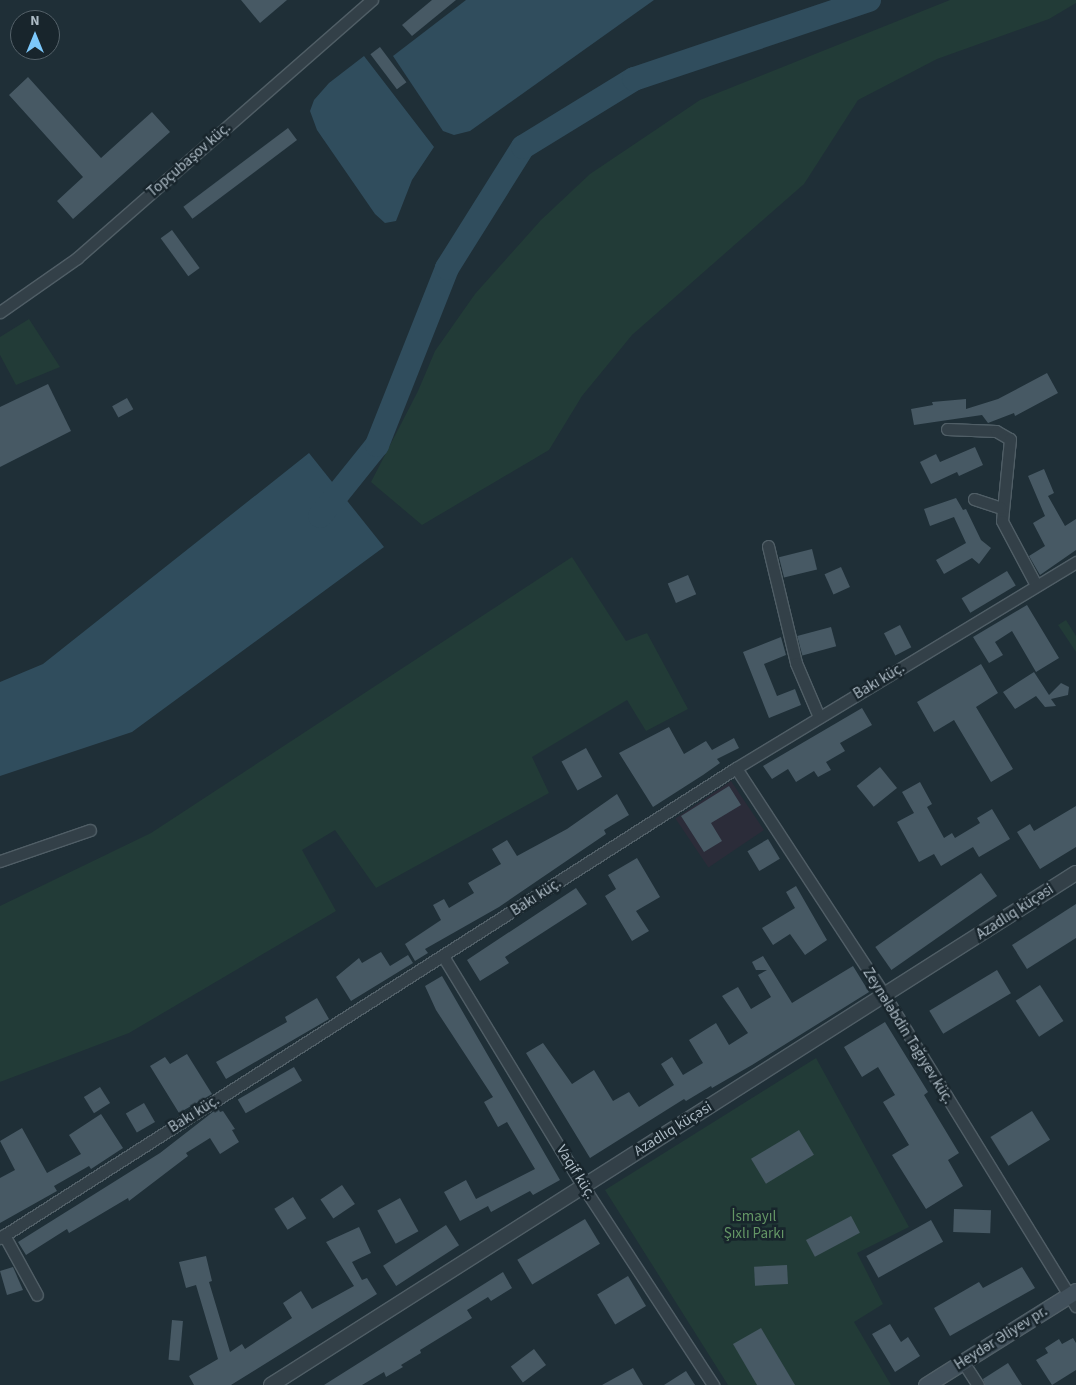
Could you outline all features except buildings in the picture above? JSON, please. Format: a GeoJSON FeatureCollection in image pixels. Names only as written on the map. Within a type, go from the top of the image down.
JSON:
{"type":"FeatureCollection","features":[{"type":"Feature","properties":{"kind":"main road","name":"Heydər Əliyev pr."},"geometry":{"type":"LineString","coordinates":[[926,1385],[1074,1297]]}},
{"type":"Feature","properties":{"kind":"street","name":"Topçubaşov küç."},"geometry":{"type":"LineString","coordinates":[[0,312],[77,258],[372,0]]}},
{"type":"Feature","properties":{"kind":"street"},"geometry":{"type":"LineString","coordinates":[[947,429],[996,431],[1010,439],[1001,508],[1005,531],[1036,585]]}},
{"type":"Feature","properties":{"kind":"street"},"geometry":{"type":"LineString","coordinates":[[974,498],[1001,508]]}},
{"type":"Feature","properties":{"kind":"street"},"geometry":{"type":"LineString","coordinates":[[768,546],[796,663],[819,717]]}},
{"type":"Feature","properties":{"kind":"street","name":"Bakı küç."},"geometry":{"type":"LineString","coordinates":[[2,1236],[444,956],[736,768],[1076,562]]}},
{"type":"Feature","properties":{"kind":"street","name":"Zeynələbdin Tağıyev küç."},"geometry":{"type":"LineString","coordinates":[[736,768],[885,996],[1074,1297]]}},
{"type":"Feature","properties":{"kind":"street"},"geometry":{"type":"LineString","coordinates":[[0,861],[90,830]]}},
{"type":"Feature","properties":{"kind":"street","name":"Azadlıq küçəsi"},"geometry":{"type":"LineString","coordinates":[[270,1385],[1076,873]]}},
{"type":"Feature","properties":{"kind":"street","name":"Vaqif küç."},"geometry":{"type":"LineString","coordinates":[[444,956],[583,1186],[713,1385]]}},
{"type":"Feature","properties":{"kind":"street"},"geometry":{"type":"LineString","coordinates":[[2,1236],[37,1295]]}},
{"type":"Feature","properties":{"kind":"street"},"geometry":{"type":"LineString","coordinates":[[963,1362],[978,1385]]}},
{"type":"Feature","properties":{"kind":"shaded area"},"geometry":{"type":"Polygon","coordinates":[[[466,0],[654,0],[470,131],[454,135],[443,131],[393,56],[466,0]]]}},
{"type":"Feature","properties":{"kind":"shaded area"},"geometry":{"type":"Polygon","coordinates":[[[364,56],[434,147],[412,180],[396,221],[385,223],[375,214],[317,130],[310,111],[314,100],[329,83],[364,56]]]}},
{"type":"Feature","properties":{"kind":"shaded area"},"geometry":{"type":"Polygon","coordinates":[[[309,453],[384,547],[132,732],[0,776],[0,682],[43,664],[309,453]]]}},
{"type":"Feature","properties":{"kind":"shaded area"},"geometry":{"type":"Polygon","coordinates":[[[731,781],[764,830],[708,867],[675,818],[731,781]]]}},
{"type":"Feature","properties":{"kind":"green space"},"geometry":{"type":"Polygon","coordinates":[[[950,0],[1076,0],[1076,3],[1049,19],[937,59],[858,100],[804,184],[632,335],[582,396],[549,450],[422,525],[371,482],[418,391],[435,351],[475,294],[541,220],[590,174],[700,100],[950,0]]]}},
{"type":"Feature","properties":{"kind":"green space"},"geometry":{"type":"Polygon","coordinates":[[[29,319],[60,367],[16,385],[0,355],[0,337],[29,319]]]}},
{"type":"Feature","properties":{"kind":"green space"},"geometry":{"type":"Polygon","coordinates":[[[572,557],[626,641],[647,633],[688,709],[646,731],[627,700],[532,757],[549,793],[376,888],[335,830],[302,850],[336,911],[129,1033],[0,1082],[0,906],[151,833],[572,557]]]}},
{"type":"Feature","properties":{"kind":"green space"},"geometry":{"type":"Polygon","coordinates":[[[1066,620],[1076,636],[1076,652],[1058,625],[1066,620]]]}},
{"type":"Feature","properties":{"kind":"green space","name":"İsmayıl Şıxlı Parkı"},"geometry":{"type":"Polygon","coordinates":[[[816,1058],[909,1227],[857,1253],[883,1304],[854,1322],[891,1385],[728,1385],[605,1190],[816,1058]]]}},
{"type":"Feature","properties":{"kind":"waterway"},"geometry":{"type":"LineString","coordinates":[[320,516],[377,445],[447,268],[523,147],[634,79],[869,0]]}}]}
